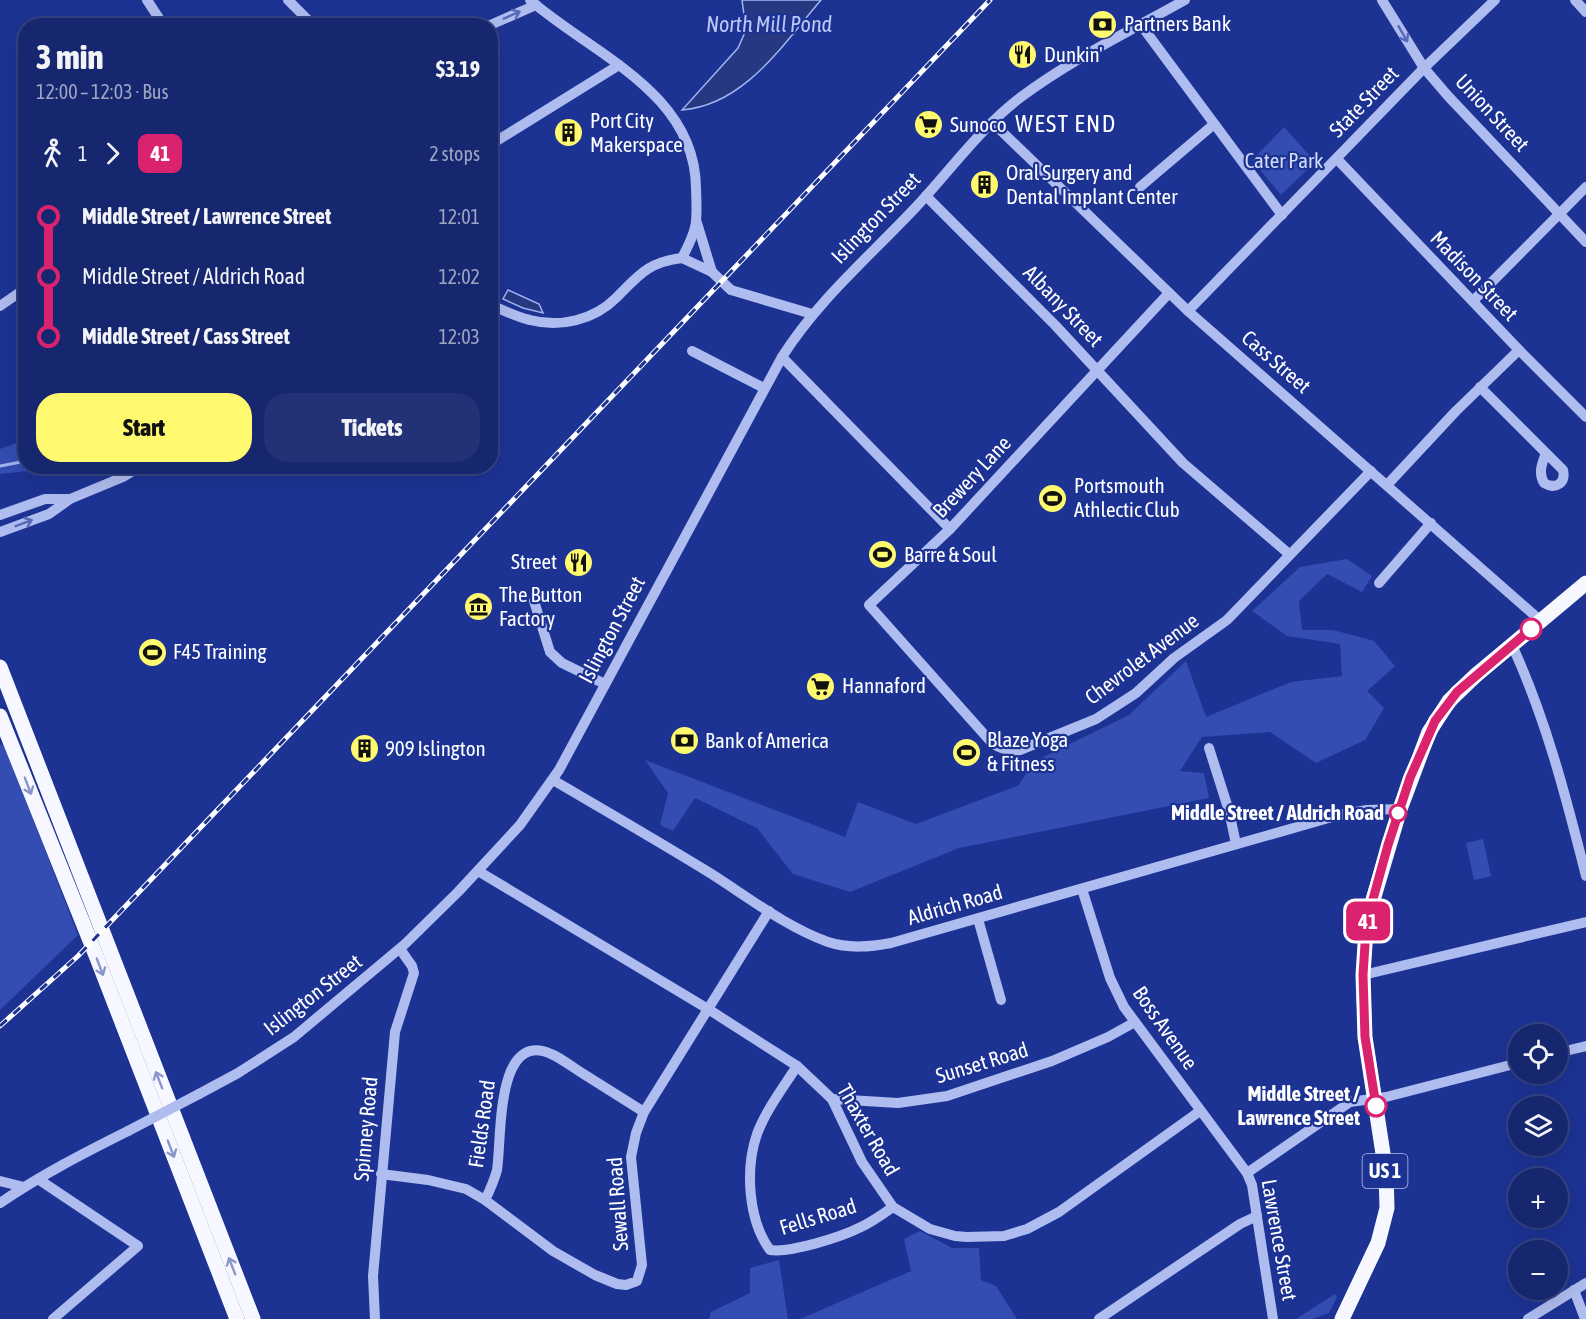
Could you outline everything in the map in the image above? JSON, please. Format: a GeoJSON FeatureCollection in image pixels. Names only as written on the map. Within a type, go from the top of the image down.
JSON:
{"type":"FeatureCollection","features":[{"type":"Feature","properties":{"kind":"main road","name":"US 1"},"geometry":{"type":"LineString","coordinates":[[1342,1319],[1371,1258],[1385,1220],[1386,1173],[1365,1037],[1363,975],[1366,929],[1370,910],[1400,808],[1424,744],[1442,710],[1457,692],[1586,583]]}},
{"type":"Feature","properties":{"kind":"main road"},"geometry":{"type":"LineString","coordinates":[[0,667],[253,1319]]}},
{"type":"Feature","properties":{"kind":"main road"},"geometry":{"type":"LineString","coordinates":[[0,716],[237,1319]]}},
{"type":"Feature","properties":{"kind":"street"},"geometry":{"type":"LineString","coordinates":[[147,0],[159,18]]}},
{"type":"Feature","properties":{"kind":"street"},"geometry":{"type":"LineString","coordinates":[[288,0],[306,18]]}},
{"type":"Feature","properties":{"kind":"street","name":"Islington Street"},"geometry":{"type":"LineString","coordinates":[[0,1203],[38,1179],[238,1073],[285,1043],[348,994],[400,949],[478,871],[520,825],[553,780],[764,388],[812,314],[993,123],[1034,88],[1185,0]]}},
{"type":"Feature","properties":{"kind":"street","name":"Union Street"},"geometry":{"type":"LineString","coordinates":[[1382,0],[1424,68],[1586,242]]}},
{"type":"Feature","properties":{"kind":"street","name":"State Street"},"geometry":{"type":"LineString","coordinates":[[1188,311],[1424,68],[1495,0]]}},
{"type":"Feature","properties":{"kind":"street"},"geometry":{"type":"LineString","coordinates":[[1575,0],[1586,12]]}},
{"type":"Feature","properties":{"kind":"street"},"geometry":{"type":"LineString","coordinates":[[498,21],[533,3],[620,65],[660,100],[690,146],[694,161],[697,223],[712,273]]}},
{"type":"Feature","properties":{"kind":"street"},"geometry":{"type":"LineString","coordinates":[[1141,25],[1282,215]]}},
{"type":"Feature","properties":{"kind":"street"},"geometry":{"type":"LineString","coordinates":[[498,140],[620,65]]}},
{"type":"Feature","properties":{"kind":"street","name":"Cass Street"},"geometry":{"type":"LineString","coordinates":[[993,123],[1188,311],[1541,621]]}},
{"type":"Feature","properties":{"kind":"street"},"geometry":{"type":"LineString","coordinates":[[1140,187],[1213,125]]}},
{"type":"Feature","properties":{"kind":"street","name":"Madison Street"},"geometry":{"type":"LineString","coordinates":[[1337,159],[1586,417]]}},
{"type":"Feature","properties":{"kind":"street"},"geometry":{"type":"LineString","coordinates":[[1473,301],[1586,187]]}},
{"type":"Feature","properties":{"kind":"street","name":"Albany Street"},"geometry":{"type":"LineString","coordinates":[[926,196],[1097,370],[1169,293]]}},
{"type":"Feature","properties":{"kind":"street"},"geometry":{"type":"LineString","coordinates":[[682,258],[697,223]]}},
{"type":"Feature","properties":{"kind":"street"},"geometry":{"type":"LineString","coordinates":[[498,308],[531,321],[553,323],[576,321],[601,310],[646,269],[655,264],[682,258],[712,273],[731,290],[812,314]]}},
{"type":"Feature","properties":{"kind":"street"},"geometry":{"type":"LineString","coordinates":[[0,306],[18,294]]}},
{"type":"Feature","properties":{"kind":"street"},"geometry":{"type":"LineString","coordinates":[[1387,485],[1480,387],[1519,350]]}},
{"type":"Feature","properties":{"kind":"street"},"geometry":{"type":"LineString","coordinates":[[692,351],[764,388]]}},
{"type":"Feature","properties":{"kind":"street"},"geometry":{"type":"LineString","coordinates":[[782,357],[950,529]]}},
{"type":"Feature","properties":{"kind":"street"},"geometry":{"type":"LineString","coordinates":[[1097,370],[1183,463],[1288,554]]}},
{"type":"Feature","properties":{"kind":"street","name":"Brewery Lane"},"geometry":{"type":"LineString","coordinates":[[869,605],[950,529],[1097,370]]}},
{"type":"Feature","properties":{"kind":"street"},"geometry":{"type":"LineString","coordinates":[[1480,387],[1546,453]]}},
{"type":"Feature","properties":{"kind":"street","name":"Chevrolet Avenue"},"geometry":{"type":"LineString","coordinates":[[869,605],[991,742],[998,748],[1009,751],[1020,750],[1096,719],[1136,693],[1174,658],[1227,620],[1288,554],[1371,471]]}},
{"type":"Feature","properties":{"kind":"street"},"geometry":{"type":"LineString","coordinates":[[0,532],[49,514],[70,499],[124,474]]}},
{"type":"Feature","properties":{"kind":"street"},"geometry":{"type":"LineString","coordinates":[[0,515],[45,499],[70,499]]}},
{"type":"Feature","properties":{"kind":"street"},"geometry":{"type":"LineString","coordinates":[[1379,583],[1431,523]]}},
{"type":"Feature","properties":{"kind":"street"},"geometry":{"type":"LineString","coordinates":[[534,601],[550,652],[562,663],[605,684]]}},
{"type":"Feature","properties":{"kind":"street"},"geometry":{"type":"LineString","coordinates":[[1512,645],[1559,770],[1586,876]]}},
{"type":"Feature","properties":{"kind":"street"},"geometry":{"type":"LineString","coordinates":[[1209,748],[1229,811],[1236,844]]}},
{"type":"Feature","properties":{"kind":"street","name":"Aldrich Road"},"geometry":{"type":"LineString","coordinates":[[553,780],[813,936],[850,947],[871,947],[891,943],[1339,815],[1366,810],[1400,808]]}},
{"type":"Feature","properties":{"kind":"street","name":"Thaxter Road"},"geometry":{"type":"LineString","coordinates":[[478,871],[708,1009],[797,1066],[832,1099],[862,1162],[893,1207],[918,1223],[955,1236],[1004,1236],[1027,1229],[1059,1212],[1200,1110]]}},
{"type":"Feature","properties":{"kind":"street","name":"Boss Avenue"},"geometry":{"type":"LineString","coordinates":[[1082,889],[1110,978],[1124,1007],[1247,1173]]}},
{"type":"Feature","properties":{"kind":"street","name":"Sewall Road"},"geometry":{"type":"LineString","coordinates":[[381,1174],[455,1186],[476,1193],[553,1251],[595,1275],[616,1284],[626,1285],[637,1281],[642,1265],[631,1157],[636,1133],[644,1112],[769,910]]}},
{"type":"Feature","properties":{"kind":"street"},"geometry":{"type":"LineString","coordinates":[[978,919],[1001,1000]]}},
{"type":"Feature","properties":{"kind":"street"},"geometry":{"type":"LineString","coordinates":[[1363,975],[1586,922]]}},
{"type":"Feature","properties":{"kind":"street","name":"Spinney Road"},"geometry":{"type":"LineString","coordinates":[[375,1319],[374,1275],[381,1174],[395,1032],[414,973],[400,949]]}},
{"type":"Feature","properties":{"kind":"street","name":"Sunset Road"},"geometry":{"type":"LineString","coordinates":[[832,1099],[898,1103],[947,1096],[1052,1062],[1135,1022]]}},
{"type":"Feature","properties":{"kind":"street"},"geometry":{"type":"LineString","coordinates":[[1568,1050],[1586,1046]]}},
{"type":"Feature","properties":{"kind":"street","name":"Fields Road"},"geometry":{"type":"LineString","coordinates":[[485,1200],[497,1169],[507,1080],[515,1060],[522,1053],[529,1050],[551,1054],[644,1112]]}},
{"type":"Feature","properties":{"kind":"street","name":"Fells Road"},"geometry":{"type":"LineString","coordinates":[[797,1066],[758,1132],[751,1155],[753,1204],[761,1238],[770,1250],[792,1249],[840,1236],[862,1227],[893,1207]]}},
{"type":"Feature","properties":{"kind":"street","name":"Lawrence Street"},"geometry":{"type":"LineString","coordinates":[[1273,1319],[1252,1185],[1247,1173],[1350,1102],[1386,1098],[1508,1067]]}},
{"type":"Feature","properties":{"kind":"street"},"geometry":{"type":"LineString","coordinates":[[38,1179],[138,1246],[53,1319]]}},
{"type":"Feature","properties":{"kind":"street"},"geometry":{"type":"LineString","coordinates":[[0,1181],[24,1187]]}},
{"type":"Feature","properties":{"kind":"street"},"geometry":{"type":"LineString","coordinates":[[1099,1319],[1240,1224],[1257,1216]]}},
{"type":"Feature","properties":{"kind":"street"},"geometry":{"type":"LineString","coordinates":[[1528,1319],[1586,1283]]}},
{"type":"Feature","properties":{"kind":"street"},"geometry":{"type":"LineString","coordinates":[[1574,1290],[1585,1319]]}},
{"type":"Feature","properties":{"kind":"green space","name":"Cater Park"},"geometry":{"type":"Polygon","coordinates":[[[1284,127],[1315,162],[1281,195],[1252,160],[1284,127]]]}},
{"type":"Feature","properties":{"kind":"green space"},"geometry":{"type":"Polygon","coordinates":[[[18,443],[18,472],[0,474],[0,449],[18,443]]]}},
{"type":"Feature","properties":{"kind":"green space"},"geometry":{"type":"Polygon","coordinates":[[[1347,559],[1372,576],[1362,592],[1327,574],[1299,601],[1302,630],[1333,630],[1374,641],[1395,666],[1367,691],[1384,708],[1365,740],[1316,763],[1270,732],[1202,737],[1180,771],[1204,773],[1209,798],[959,848],[850,892],[793,874],[757,828],[695,798],[673,831],[660,825],[668,793],[645,760],[845,837],[858,802],[916,824],[1019,785],[1033,762],[1129,715],[1186,661],[1206,717],[1291,682],[1342,676],[1340,644],[1287,636],[1252,611],[1300,567],[1347,559]]]}},
{"type":"Feature","properties":{"kind":"green space"},"geometry":{"type":"Polygon","coordinates":[[[4,744],[78,935],[0,1010],[0,745],[4,744]]]}},
{"type":"Feature","properties":{"kind":"green space"},"geometry":{"type":"Polygon","coordinates":[[[1483,839],[1491,876],[1474,880],[1466,843],[1483,839]]]}},
{"type":"Feature","properties":{"kind":"green space"},"geometry":{"type":"Polygon","coordinates":[[[920,1231],[952,1248],[979,1248],[981,1280],[996,1286],[1017,1319],[800,1319],[911,1271],[904,1239],[920,1231]]]}},
{"type":"Feature","properties":{"kind":"green space"},"geometry":{"type":"Polygon","coordinates":[[[779,1260],[788,1319],[709,1319],[711,1312],[750,1293],[750,1268],[779,1260]]]}},
{"type":"Feature","properties":{"kind":"green space"},"geometry":{"type":"Polygon","coordinates":[[[1335,1294],[1337,1297],[1329,1313],[1312,1319],[1296,1319],[1335,1294]]]}},
{"type":"Feature","properties":{"kind":"water","name":"North Mill Pond"},"geometry":{"type":"Polygon","coordinates":[[[742,0],[821,0],[777,53],[744,85],[705,106],[682,110],[738,48],[746,30],[742,0]]]}},
{"type":"Feature","properties":{"kind":"water"},"geometry":{"type":"Polygon","coordinates":[[[508,290],[539,304],[543,313],[523,308],[503,299],[508,290]]]}},
{"type":"Feature","properties":{"kind":"waterway"},"geometry":{"type":"LineString","coordinates":[[0,466],[18,463]]}},
{"type":"Feature","properties":{"kind":"railway"},"geometry":{"type":"LineString","coordinates":[[0,1026],[78,956],[990,0]]}},
{"type":"Feature","properties":{"kind":"bus line","name":"41"},"geometry":{"type":"LineString","coordinates":[[1376,1106],[1365,1037],[1363,975],[1366,929],[1375,887],[1388,845],[1410,778],[1435,721],[1457,692],[1531,629]]}},
{"type":"Feature","properties":{"kind":"place","name":"Partners Bank"},"geometry":{"type":"Point","coordinates":[1103,24]}},
{"type":"Feature","properties":{"kind":"place","name":"Dunkin'"},"geometry":{"type":"Point","coordinates":[1023,55]}},
{"type":"Feature","properties":{"kind":"place","name":"Sunoco"},"geometry":{"type":"Point","coordinates":[929,125]}},
{"type":"Feature","properties":{"kind":"place","name":"Port City Makerspace"},"geometry":{"type":"Point","coordinates":[569,133]}},
{"type":"Feature","properties":{"kind":"place","name":"Oral Surgery and Dental Implant Center"},"geometry":{"type":"Point","coordinates":[985,185]}},
{"type":"Feature","properties":{"kind":"place","name":"Portsmouth Athlectic Club"},"geometry":{"type":"Point","coordinates":[1053,498]}},
{"type":"Feature","properties":{"kind":"place","name":"Barre & Soul"},"geometry":{"type":"Point","coordinates":[883,555]}},
{"type":"Feature","properties":{"kind":"place","name":"Street"},"geometry":{"type":"Point","coordinates":[578,562]}},
{"type":"Feature","properties":{"kind":"place","name":"The Button Factory"},"geometry":{"type":"Point","coordinates":[478,607]}},
{"type":"Feature","properties":{"kind":"place","name":"F45 Training"},"geometry":{"type":"Point","coordinates":[152,652]}},
{"type":"Feature","properties":{"kind":"place","name":"Hannaford"},"geometry":{"type":"Point","coordinates":[821,686]}},
{"type":"Feature","properties":{"kind":"place","name":"Bank of America"},"geometry":{"type":"Point","coordinates":[684,741]}},
{"type":"Feature","properties":{"kind":"place","name":"909 Islington"},"geometry":{"type":"Point","coordinates":[364,749]}},
{"type":"Feature","properties":{"kind":"place","name":"Blaze Yoga & Fitness"},"geometry":{"type":"Point","coordinates":[966,752]}},
{"type":"Feature","properties":{"kind":"place","name":"Middle Street / Aldrich Road"},"geometry":{"type":"Point","coordinates":[1398,813]}},
{"type":"Feature","properties":{"kind":"place","name":"Middle Street / Lawrence Street"},"geometry":{"type":"Point","coordinates":[1376,1106]}},
{"type":"Feature","properties":{"kind":"district","name":"WEST END"},"geometry":{"type":"Point","coordinates":[1066,124]}}]}
